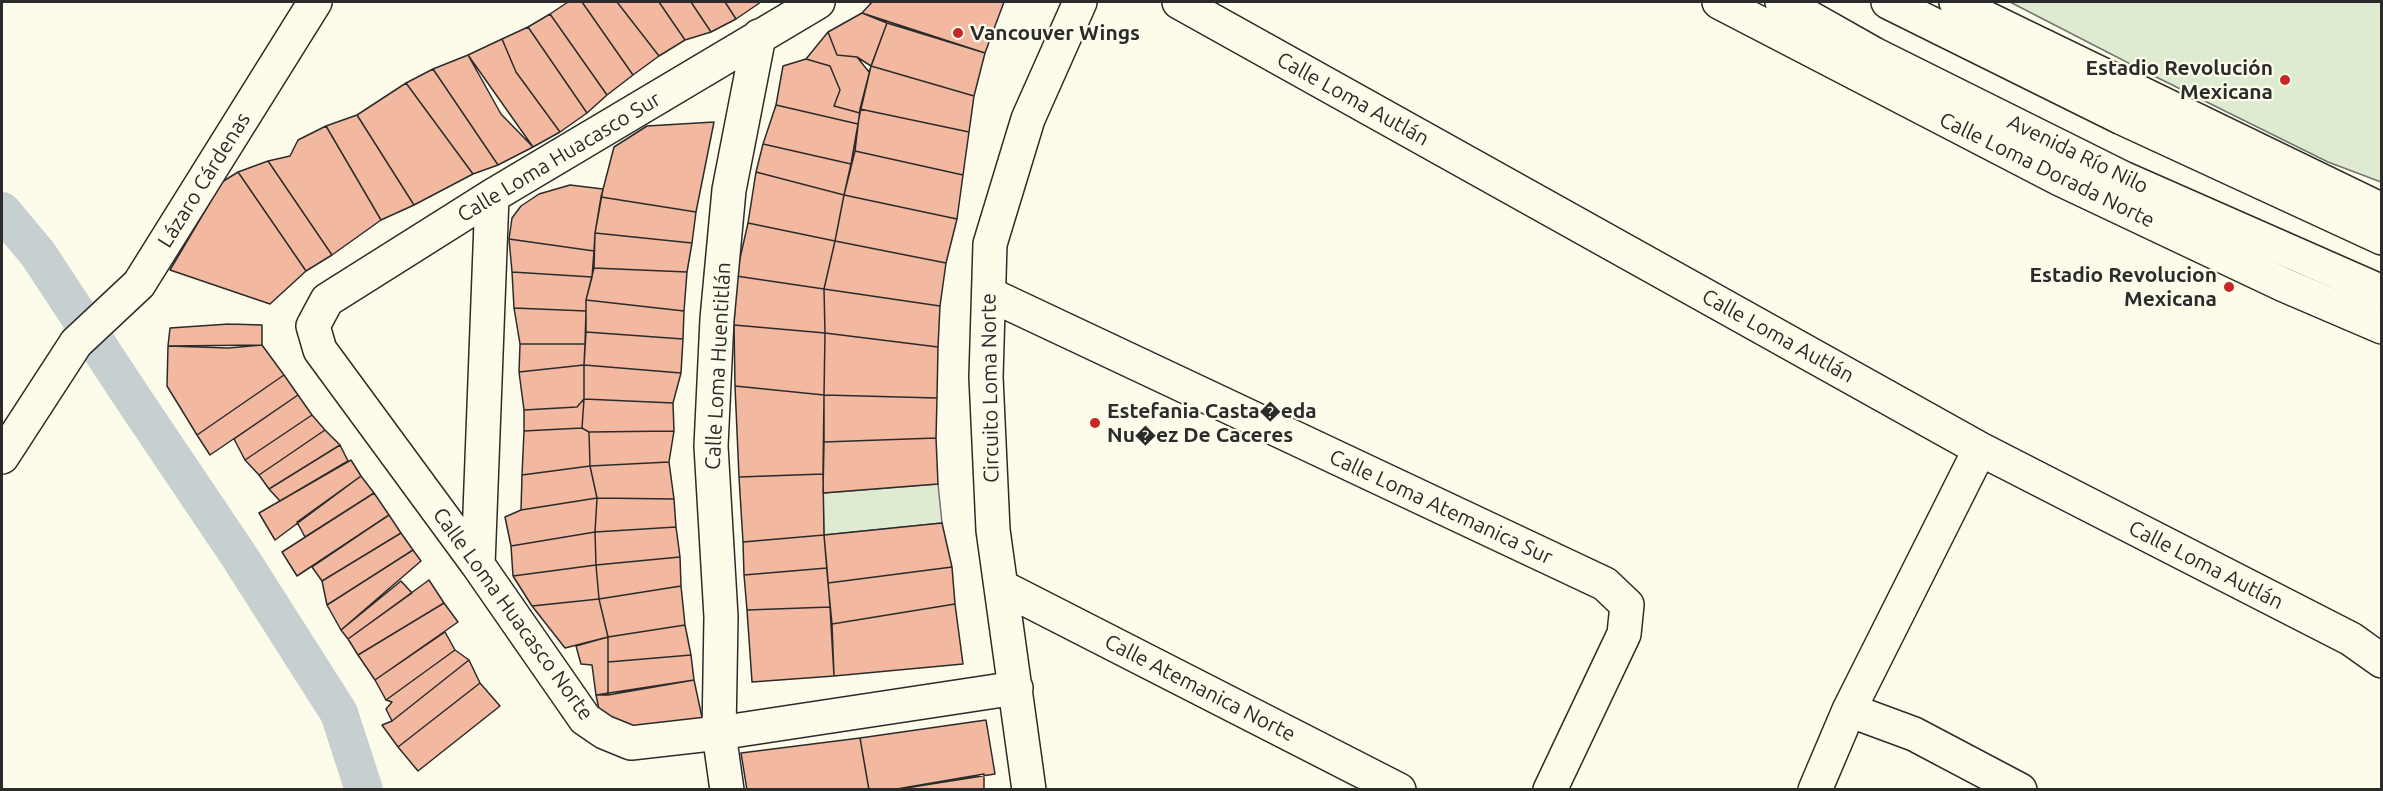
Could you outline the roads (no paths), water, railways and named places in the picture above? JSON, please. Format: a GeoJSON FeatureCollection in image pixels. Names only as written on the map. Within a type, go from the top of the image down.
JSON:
{"type":"FeatureCollection","features":[{"type":"Feature","properties":{"kind":"street","name":"Lázaro Cárdenas"},"geometry":{"type":"LineString","coordinates":[[2,457],[76,343],[140,284],[315,2]]}},
{"type":"Feature","properties":{"kind":"street","name":"Calle Loma Huacasco Sur"},"geometry":{"type":"LineString","coordinates":[[313,326],[327,300],[492,196],[818,2]]}},
{"type":"Feature","properties":{"kind":"street","name":"Circuito Loma Norte"},"geometry":{"type":"LineString","coordinates":[[1029,789],[993,530],[986,389],[990,244],[1028,119],[1080,2]]}},
{"type":"Feature","properties":{"kind":"street","name":"Calle Loma Autlán"},"geometry":{"type":"LineString","coordinates":[[1179,2],[1980,449],[2351,639],[2382,661]]}},
{"type":"Feature","properties":{"kind":"street","name":"Calle Loma Dorada Norte"},"geometry":{"type":"LineString","coordinates":[[1719,2],[2060,179],[2284,285],[2382,327]]}},
{"type":"Feature","properties":{"kind":"street","name":"Avenida Río Nilo"},"geometry":{"type":"LineString","coordinates":[[1782,2],[1874,54],[2123,178],[2382,292]]}},
{"type":"Feature","properties":{"kind":"street"},"geometry":{"type":"LineString","coordinates":[[1888,2],[2122,118],[2212,144],[2382,210]]}},
{"type":"Feature","properties":{"kind":"street"},"geometry":{"type":"LineString","coordinates":[[1956,2],[2382,238]]}},
{"type":"Feature","properties":{"kind":"street","name":"Calle Loma Huentitlán"},"geometry":{"type":"LineString","coordinates":[[727,789],[719,734],[721,617],[711,446],[717,319],[729,190],[759,36]]}},
{"type":"Feature","properties":{"kind":"street"},"geometry":{"type":"LineString","coordinates":[[478,565],[492,196]]}},
{"type":"Feature","properties":{"kind":"street","name":"Calle Loma Atemanica Sur"},"geometry":{"type":"LineString","coordinates":[[988,294],[1605,584],[1627,605],[1624,634],[1550,789]]}},
{"type":"Feature","properties":{"kind":"street","name":"Calle Loma Huacasco Norte"},"geometry":{"type":"LineString","coordinates":[[313,326],[320,350],[478,565],[585,719],[598,728],[631,743],[719,734],[1016,688]]}},
{"type":"Feature","properties":{"kind":"street"},"geometry":{"type":"LineString","coordinates":[[1815,789],[1849,710],[1980,449]]}},
{"type":"Feature","properties":{"kind":"street","name":"Calle Atemanica Norte"},"geometry":{"type":"LineString","coordinates":[[1002,587],[1399,789]]}},
{"type":"Feature","properties":{"kind":"street"},"geometry":{"type":"LineString","coordinates":[[1849,710],[1914,734],[2020,789]]}},
{"type":"Feature","properties":{"kind":"waterway"},"geometry":{"type":"LineString","coordinates":[[2,211],[38,254],[241,559],[339,713],[364,790]]}},
{"type":"Feature","properties":{"kind":"place","name":"Vancouver Wings"},"geometry":{"type":"Point","coordinates":[958,33]}},
{"type":"Feature","properties":{"kind":"place","name":"Estadio Revolución Mexicana"},"geometry":{"type":"Point","coordinates":[2285,80]}},
{"type":"Feature","properties":{"kind":"place","name":"Estadio Revolucion Mexicana"},"geometry":{"type":"Point","coordinates":[2229,287]}},
{"type":"Feature","properties":{"kind":"place","name":"Estefania Casta�eda Nu�ez De Caceres"},"geometry":{"type":"Point","coordinates":[1095,423]}}]}
